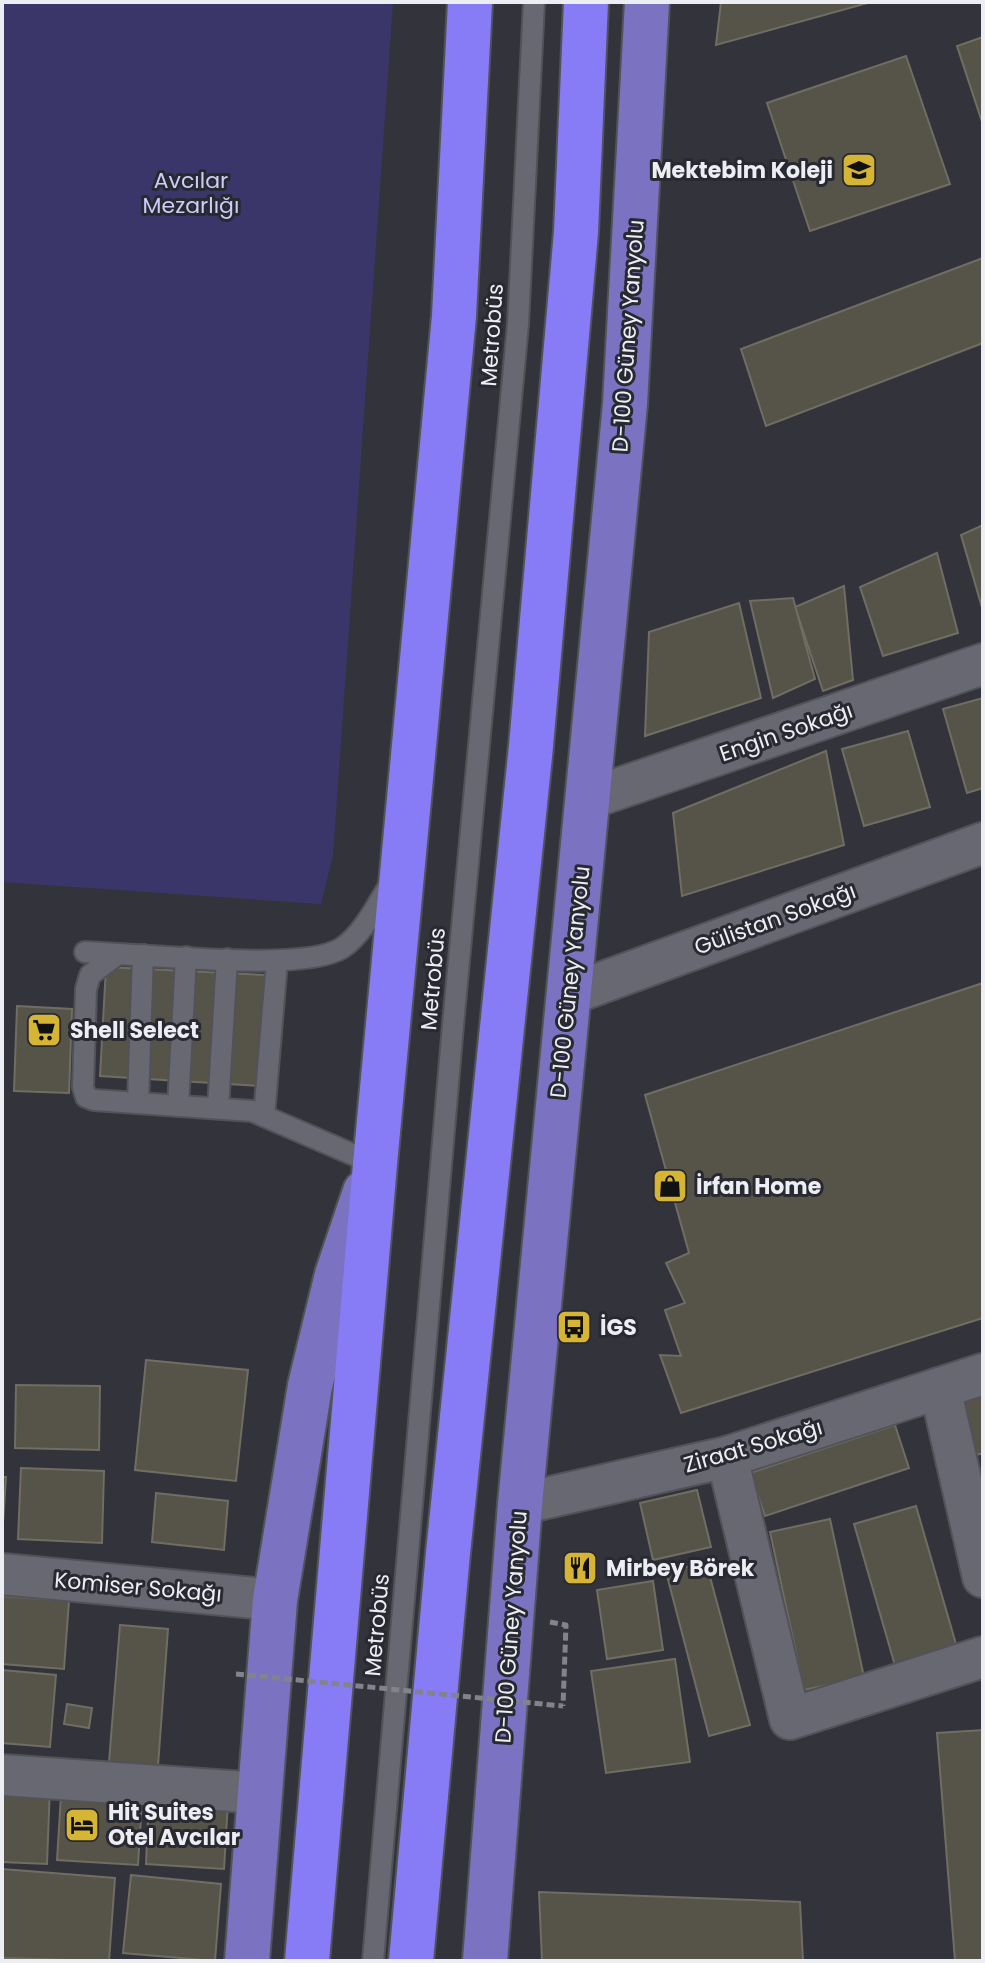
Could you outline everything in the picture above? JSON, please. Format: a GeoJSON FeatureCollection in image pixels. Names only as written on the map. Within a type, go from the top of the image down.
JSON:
{"type":"FeatureCollection","features":[{"type":"Feature","properties":{"kind":"highway"},"geometry":{"type":"LineString","coordinates":[[307,1961],[375,1164],[454,316],[470,2]]}},
{"type":"Feature","properties":{"kind":"highway"},"geometry":{"type":"LineString","coordinates":[[411,1961],[448,1553],[535,699],[576,232],[586,2]]}},
{"type":"Feature","properties":{"kind":"main road","name":"D-100 Güney Yanyolu"},"geometry":{"type":"LineString","coordinates":[[485,1961],[520,1504],[625,404],[647,2]]}},
{"type":"Feature","properties":{"kind":"main road"},"geometry":{"type":"LineString","coordinates":[[247,1961],[275,1600],[310,1386],[337,1275],[375,1164]]}},
{"type":"Feature","properties":{"kind":"street","name":"Engin Sokağı"},"geometry":{"type":"LineString","coordinates":[[588,799],[983,664]]}},
{"type":"Feature","properties":{"kind":"street","name":"Gülistan Sokağı"},"geometry":{"type":"LineString","coordinates":[[568,995],[983,843]]}},
{"type":"Feature","properties":{"kind":"street","name":"Ziraat Sokağı"},"geometry":{"type":"LineString","coordinates":[[520,1504],[727,1457],[983,1374]]}},
{"type":"Feature","properties":{"kind":"street"},"geometry":{"type":"LineString","coordinates":[[940,1388],[983,1577]]}},
{"type":"Feature","properties":{"kind":"street"},"geometry":{"type":"LineString","coordinates":[[727,1457],[790,1719],[983,1657]]}},
{"type":"Feature","properties":{"kind":"street","name":"Komiser Sokağı"},"geometry":{"type":"LineString","coordinates":[[2,1574],[275,1600]]}},
{"type":"Feature","properties":{"kind":"street"},"geometry":{"type":"LineString","coordinates":[[2,1775],[260,1793]]}},
{"type":"Feature","properties":{"kind":"lane","name":"Metrobüs"},"geometry":{"type":"LineString","coordinates":[[373,1961],[453,1025],[518,324],[534,2]]}},
{"type":"Feature","properties":{"kind":"lane"},"geometry":{"type":"LineString","coordinates":[[85,952],[277,961],[313,958],[342,948],[359,932],[402,864]]}},
{"type":"Feature","properties":{"kind":"lane"},"geometry":{"type":"LineString","coordinates":[[118,954],[90,975],[86,989],[83,1087],[86,1097],[252,1111],[375,1164]]}},
{"type":"Feature","properties":{"kind":"lane"},"geometry":{"type":"LineString","coordinates":[[138,1103],[143,955]]}},
{"type":"Feature","properties":{"kind":"lane"},"geometry":{"type":"LineString","coordinates":[[178,1106],[186,957]]}},
{"type":"Feature","properties":{"kind":"lane"},"geometry":{"type":"LineString","coordinates":[[218,1108],[227,959]]}},
{"type":"Feature","properties":{"kind":"lane"},"geometry":{"type":"LineString","coordinates":[[264,1116],[277,961]]}},
{"type":"Feature","properties":{"kind":"path"},"geometry":{"type":"LineString","coordinates":[[236,1674],[563,1706],[566,1625]]}},
{"type":"Feature","properties":{"kind":"green space","name":"Avcılar Mezarlığı"},"geometry":{"type":"Polygon","coordinates":[[[2,2],[393,2],[333,855],[321,904],[2,882],[2,2]]]}},
{"type":"Feature","properties":{"kind":"building"},"geometry":{"type":"Polygon","coordinates":[[[721,2],[871,2],[716,45],[721,2]]]}},
{"type":"Feature","properties":{"kind":"building"},"geometry":{"type":"Polygon","coordinates":[[[983,37],[983,125],[957,46],[983,37]]]}},
{"type":"Feature","properties":{"kind":"building"},"geometry":{"type":"Polygon","coordinates":[[[906,56],[950,184],[810,231],[767,103],[906,56]]]}},
{"type":"Feature","properties":{"kind":"building"},"geometry":{"type":"Polygon","coordinates":[[[983,258],[983,343],[766,426],[741,349],[983,258]]]}},
{"type":"Feature","properties":{"kind":"building"},"geometry":{"type":"Polygon","coordinates":[[[983,525],[983,611],[961,535],[983,525]]]}},
{"type":"Feature","properties":{"kind":"building"},"geometry":{"type":"Polygon","coordinates":[[[937,553],[958,633],[883,656],[860,587],[937,553]]]}},
{"type":"Feature","properties":{"kind":"building"},"geometry":{"type":"Polygon","coordinates":[[[844,586],[853,680],[823,691],[795,607],[844,586]]]}},
{"type":"Feature","properties":{"kind":"building"},"geometry":{"type":"Polygon","coordinates":[[[793,598],[815,679],[773,698],[750,601],[793,598]]]}},
{"type":"Feature","properties":{"kind":"building"},"geometry":{"type":"Polygon","coordinates":[[[739,603],[761,698],[645,736],[649,632],[739,603]]]}},
{"type":"Feature","properties":{"kind":"building"},"geometry":{"type":"Polygon","coordinates":[[[983,698],[983,788],[967,793],[943,709],[983,698]]]}},
{"type":"Feature","properties":{"kind":"building"},"geometry":{"type":"Polygon","coordinates":[[[908,731],[930,807],[864,826],[842,749],[908,731]]]}},
{"type":"Feature","properties":{"kind":"building"},"geometry":{"type":"Polygon","coordinates":[[[826,751],[844,845],[682,896],[673,813],[826,751]]]}},
{"type":"Feature","properties":{"kind":"building"},"geometry":{"type":"Polygon","coordinates":[[[106,967],[265,975],[259,1086],[100,1076],[106,967]]]}},
{"type":"Feature","properties":{"kind":"building"},"geometry":{"type":"Polygon","coordinates":[[[983,983],[983,1318],[681,1413],[660,1355],[681,1356],[665,1310],[685,1303],[666,1263],[689,1253],[645,1095],[983,983]]]}},
{"type":"Feature","properties":{"kind":"building","name":"Shell Select"},"geometry":{"type":"Polygon","coordinates":[[[17,1006],[72,1009],[69,1093],[14,1091],[17,1006]]]}},
{"type":"Feature","properties":{"kind":"building"},"geometry":{"type":"Polygon","coordinates":[[[146,1360],[248,1370],[236,1481],[135,1470],[146,1360]]]}},
{"type":"Feature","properties":{"kind":"building"},"geometry":{"type":"Polygon","coordinates":[[[16,1385],[100,1386],[99,1450],[15,1448],[16,1385]]]}},
{"type":"Feature","properties":{"kind":"building"},"geometry":{"type":"Polygon","coordinates":[[[983,1388],[983,1453],[977,1455],[959,1395],[983,1388]]]}},
{"type":"Feature","properties":{"kind":"building"},"geometry":{"type":"Polygon","coordinates":[[[895,1425],[909,1468],[765,1516],[750,1473],[895,1425]]]}},
{"type":"Feature","properties":{"kind":"building"},"geometry":{"type":"Polygon","coordinates":[[[21,1468],[104,1471],[102,1543],[18,1539],[21,1468]]]}},
{"type":"Feature","properties":{"kind":"building"},"geometry":{"type":"Polygon","coordinates":[[[2,1477],[6,1477],[2,1538],[2,1477]]]}},
{"type":"Feature","properties":{"kind":"building"},"geometry":{"type":"Polygon","coordinates":[[[697,1490],[711,1547],[653,1560],[640,1503],[697,1490]]]}},
{"type":"Feature","properties":{"kind":"building"},"geometry":{"type":"Polygon","coordinates":[[[156,1493],[228,1501],[224,1550],[152,1542],[156,1493]]]}},
{"type":"Feature","properties":{"kind":"building"},"geometry":{"type":"Polygon","coordinates":[[[916,1506],[958,1651],[896,1669],[854,1524],[916,1506]]]}},
{"type":"Feature","properties":{"kind":"building"},"geometry":{"type":"Polygon","coordinates":[[[830,1519],[864,1677],[804,1690],[770,1532],[830,1519]]]}},
{"type":"Feature","properties":{"kind":"building"},"geometry":{"type":"Polygon","coordinates":[[[706,1562],[750,1725],[709,1736],[666,1572],[706,1562]]]}},
{"type":"Feature","properties":{"kind":"building"},"geometry":{"type":"Polygon","coordinates":[[[653,1581],[663,1650],[607,1659],[597,1590],[653,1581]]]}},
{"type":"Feature","properties":{"kind":"building"},"geometry":{"type":"Polygon","coordinates":[[[2,1596],[69,1601],[64,1669],[2,1664],[2,1596]]]}},
{"type":"Feature","properties":{"kind":"building"},"geometry":{"type":"Polygon","coordinates":[[[120,1625],[168,1629],[158,1766],[109,1762],[120,1625]]]}},
{"type":"Feature","properties":{"kind":"building"},"geometry":{"type":"Polygon","coordinates":[[[675,1659],[690,1762],[606,1773],[591,1671],[675,1659]]]}},
{"type":"Feature","properties":{"kind":"building"},"geometry":{"type":"Polygon","coordinates":[[[2,1670],[56,1675],[50,1747],[2,1743],[2,1670]]]}},
{"type":"Feature","properties":{"kind":"building"},"geometry":{"type":"Polygon","coordinates":[[[67,1704],[92,1708],[89,1728],[64,1724],[67,1704]]]}},
{"type":"Feature","properties":{"kind":"building"},"geometry":{"type":"Polygon","coordinates":[[[983,1730],[983,1961],[955,1961],[937,1733],[983,1730]]]}},
{"type":"Feature","properties":{"kind":"building"},"geometry":{"type":"Polygon","coordinates":[[[2,1784],[50,1786],[47,1864],[2,1862],[2,1784]]]}},
{"type":"Feature","properties":{"kind":"building"},"geometry":{"type":"Polygon","coordinates":[[[61,1796],[142,1801],[138,1865],[57,1860],[61,1796]]]}},
{"type":"Feature","properties":{"kind":"building"},"geometry":{"type":"Polygon","coordinates":[[[149,1796],[228,1801],[224,1869],[146,1864],[149,1796]]]}},
{"type":"Feature","properties":{"kind":"building"},"geometry":{"type":"Polygon","coordinates":[[[2,1869],[115,1878],[109,1961],[2,1958],[2,1869]]]}},
{"type":"Feature","properties":{"kind":"building"},"geometry":{"type":"Polygon","coordinates":[[[131,1875],[221,1884],[215,1961],[123,1953],[131,1875]]]}},
{"type":"Feature","properties":{"kind":"building"},"geometry":{"type":"Polygon","coordinates":[[[539,1892],[800,1902],[803,1961],[542,1961],[539,1892]]]}},
{"type":"Feature","properties":{"kind":"place","name":"Mektebim Koleji"},"geometry":{"type":"Point","coordinates":[859,170]}},
{"type":"Feature","properties":{"kind":"place","name":"Shell Select"},"geometry":{"type":"Point","coordinates":[44,1030]}},
{"type":"Feature","properties":{"kind":"place","name":"İrfan Home"},"geometry":{"type":"Point","coordinates":[670,1186]}},
{"type":"Feature","properties":{"kind":"place","name":"İGS"},"geometry":{"type":"Point","coordinates":[574,1327]}},
{"type":"Feature","properties":{"kind":"place","name":"Mirbey Börek"},"geometry":{"type":"Point","coordinates":[580,1568]}},
{"type":"Feature","properties":{"kind":"place","name":"Hit Suites Otel Avcılar"},"geometry":{"type":"Point","coordinates":[82,1825]}}]}
